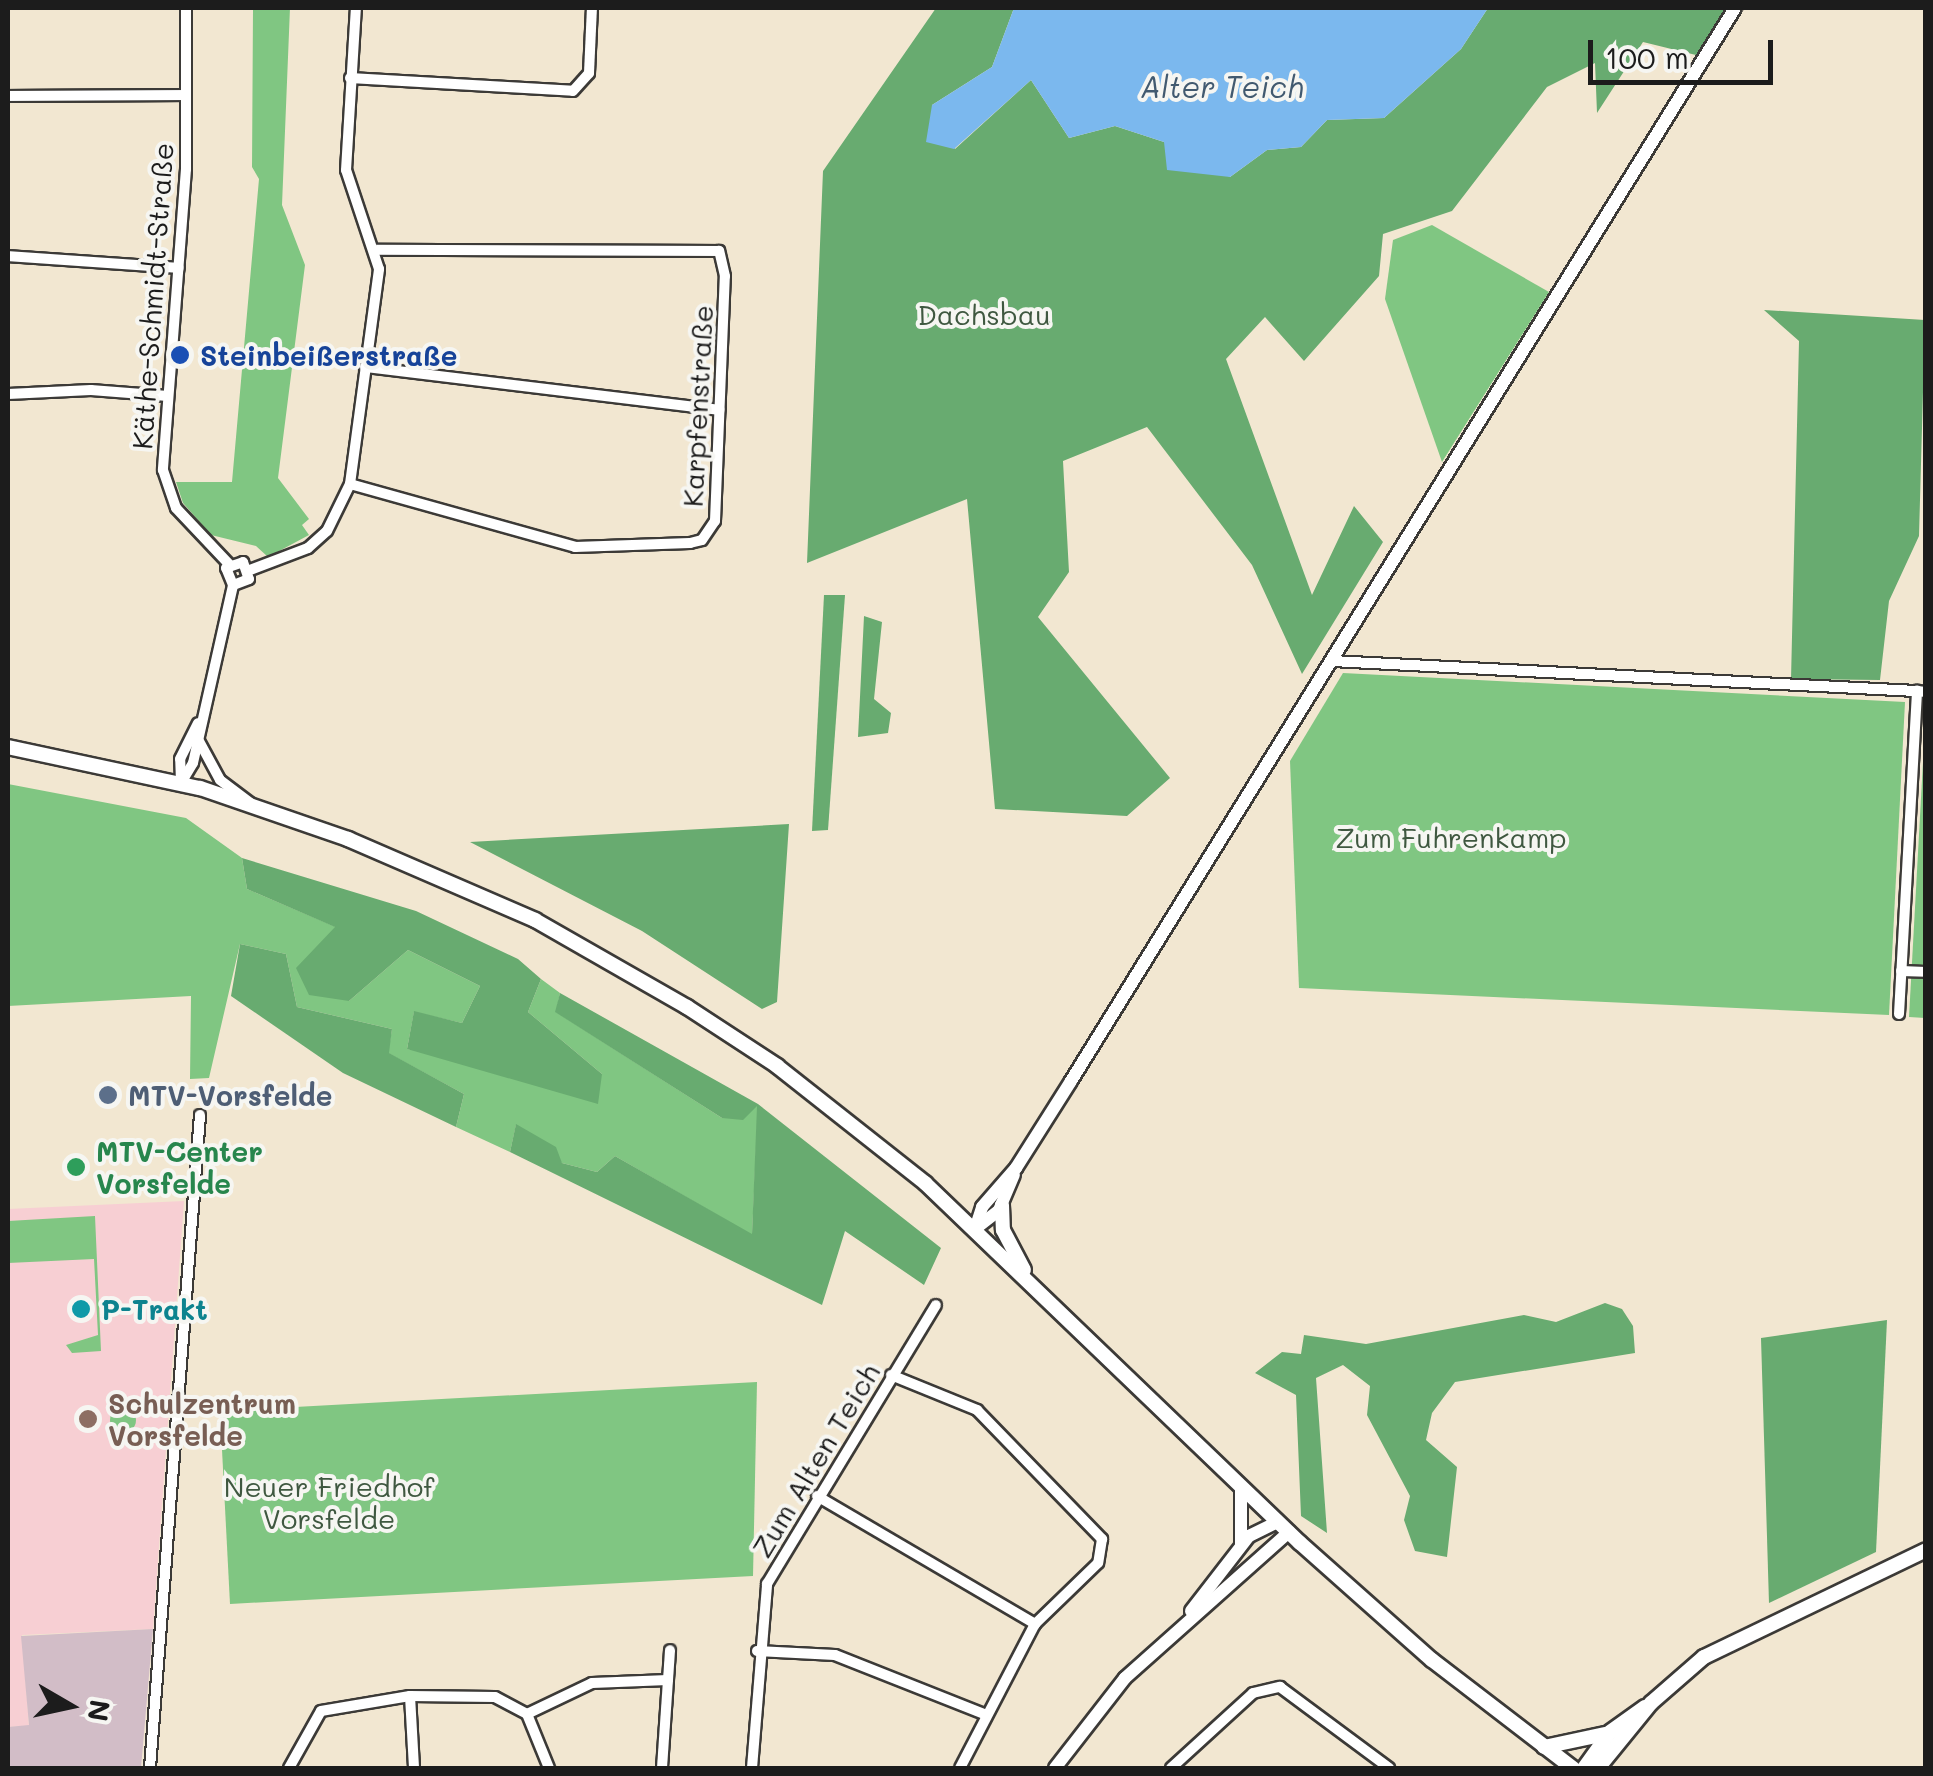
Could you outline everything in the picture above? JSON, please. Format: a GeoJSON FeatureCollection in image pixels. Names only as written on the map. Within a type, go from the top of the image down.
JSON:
{"type":"FeatureCollection","features":[{"type":"Feature","properties":{"kind":"main road"},"geometry":{"type":"LineString","coordinates":[[8,747],[181,783],[256,806],[443,877],[624,967],[776,1066],[975,1229],[1283,1527],[1432,1660],[1572,1768]]}},
{"type":"Feature","properties":{"kind":"main road"},"geometry":{"type":"LineString","coordinates":[[1002,1205],[1007,1239],[1032,1284]]}},
{"type":"Feature","properties":{"kind":"main road"},"geometry":{"type":"LineString","coordinates":[[1584,1768],[1610,1732],[1651,1703],[1704,1656],[1926,1550]]}},
{"type":"Feature","properties":{"kind":"main road"},"geometry":{"type":"LineString","coordinates":[[1598,1768],[1614,1761],[1651,1703]]}},
{"type":"Feature","properties":{"kind":"main road"},"geometry":{"type":"LineString","coordinates":[[1544,1747],[1610,1732]]}},
{"type":"Feature","properties":{"kind":"street","name":"Käthe-Schmidt-Straße"},"geometry":{"type":"LineString","coordinates":[[186,8],[178,268],[163,470],[169,496],[229,564]]}},
{"type":"Feature","properties":{"kind":"street"},"geometry":{"type":"LineString","coordinates":[[250,570],[308,548],[327,531],[350,484],[378,250],[346,170],[356,8]]}},
{"type":"Feature","properties":{"kind":"street"},"geometry":{"type":"LineString","coordinates":[[350,78],[573,91],[589,73],[592,8]]}},
{"type":"Feature","properties":{"kind":"street"},"geometry":{"type":"LineString","coordinates":[[975,1229],[982,1207],[1016,1168],[1735,8]]}},
{"type":"Feature","properties":{"kind":"street"},"geometry":{"type":"LineString","coordinates":[[8,96],[185,96]]}},
{"type":"Feature","properties":{"kind":"street","name":"Karpfenstraße"},"geometry":{"type":"LineString","coordinates":[[350,484],[574,547],[690,543],[702,540],[715,521],[726,276],[719,251],[378,250]]}},
{"type":"Feature","properties":{"kind":"street"},"geometry":{"type":"LineString","coordinates":[[8,256],[178,268]]}},
{"type":"Feature","properties":{"kind":"street"},"geometry":{"type":"LineString","coordinates":[[365,368],[720,410]]}},
{"type":"Feature","properties":{"kind":"street"},"geometry":{"type":"LineString","coordinates":[[8,394],[168,396]]}},
{"type":"Feature","properties":{"kind":"street"},"geometry":{"type":"LineString","coordinates":[[233,585],[226,578],[229,564],[243,562],[250,570]]}},
{"type":"Feature","properties":{"kind":"street"},"geometry":{"type":"LineString","coordinates":[[233,585],[246,583],[250,570]]}},
{"type":"Feature","properties":{"kind":"street"},"geometry":{"type":"LineString","coordinates":[[181,783],[198,740],[233,585]]}},
{"type":"Feature","properties":{"kind":"street"},"geometry":{"type":"LineString","coordinates":[[1332,660],[1921,692],[1899,1014]]}},
{"type":"Feature","properties":{"kind":"street"},"geometry":{"type":"LineString","coordinates":[[181,783],[180,759],[199,722]]}},
{"type":"Feature","properties":{"kind":"street"},"geometry":{"type":"LineString","coordinates":[[198,740],[220,780],[256,806]]}},
{"type":"Feature","properties":{"kind":"street"},"geometry":{"type":"LineString","coordinates":[[1901,972],[1926,972]]}},
{"type":"Feature","properties":{"kind":"street"},"geometry":{"type":"LineString","coordinates":[[150,1768],[200,1115]]}},
{"type":"Feature","properties":{"kind":"street"},"geometry":{"type":"LineString","coordinates":[[975,1229],[1002,1205],[1016,1168]]}},
{"type":"Feature","properties":{"kind":"street","name":"Zum Alten Teich"},"geometry":{"type":"LineString","coordinates":[[752,1768],[757,1651],[767,1584],[936,1304]]}},
{"type":"Feature","properties":{"kind":"street"},"geometry":{"type":"LineString","coordinates":[[891,1375],[977,1410],[1102,1539],[1098,1563],[1035,1624],[984,1714],[960,1768]]}},
{"type":"Feature","properties":{"kind":"street"},"geometry":{"type":"LineString","coordinates":[[1240,1546],[1241,1487]]}},
{"type":"Feature","properties":{"kind":"street"},"geometry":{"type":"LineString","coordinates":[[817,1496],[1035,1624]]}},
{"type":"Feature","properties":{"kind":"street"},"geometry":{"type":"LineString","coordinates":[[1179,1628],[1240,1546],[1283,1527]]}},
{"type":"Feature","properties":{"kind":"street"},"geometry":{"type":"LineString","coordinates":[[1055,1768],[1099,1707],[1283,1527]]}},
{"type":"Feature","properties":{"kind":"street"},"geometry":{"type":"LineString","coordinates":[[662,1768],[670,1650]]}},
{"type":"Feature","properties":{"kind":"street"},"geometry":{"type":"LineString","coordinates":[[757,1651],[835,1655],[984,1714]]}},
{"type":"Feature","properties":{"kind":"street"},"geometry":{"type":"LineString","coordinates":[[527,1714],[592,1683],[668,1680]]}},
{"type":"Feature","properties":{"kind":"street"},"geometry":{"type":"LineString","coordinates":[[1171,1768],[1253,1693],[1280,1687],[1389,1768]]}},
{"type":"Feature","properties":{"kind":"street"},"geometry":{"type":"LineString","coordinates":[[410,1696],[414,1768]]}},
{"type":"Feature","properties":{"kind":"street"},"geometry":{"type":"LineString","coordinates":[[289,1768],[321,1711],[410,1696],[495,1696],[527,1714],[550,1768]]}},
{"type":"Feature","properties":{"kind":"shaded area","name":"Schulzentrum Vorsfelde"},"geometry":{"type":"Polygon","coordinates":[[[184,1201],[153,1629],[22,1635],[29,1726],[8,1727],[8,1209],[184,1201]]]}},
{"type":"Feature","properties":{"kind":"shaded area"},"geometry":{"type":"Polygon","coordinates":[[[153,1629],[141,1768],[8,1768],[8,1727],[29,1725],[21,1636],[153,1629]]]}},
{"type":"Feature","properties":{"kind":"green space"},"geometry":{"type":"Polygon","coordinates":[[[253,8],[290,8],[282,205],[305,265],[278,478],[309,519],[302,525],[309,535],[268,557],[256,546],[211,535],[183,503],[176,482],[232,482],[259,179],[252,167],[253,8]]]}},
{"type":"Feature","properties":{"kind":"green space","name":"Dachsbau"},"geometry":{"type":"Polygon","coordinates":[[[936,8],[1014,8],[992,67],[932,105],[955,149],[1031,80],[1069,138],[1115,126],[1164,142],[1230,177],[1267,150],[1301,147],[1327,120],[1384,118],[1461,49],[1488,8],[1730,8],[1700,56],[1643,42],[1597,113],[1595,63],[1547,87],[1452,211],[1383,234],[1379,276],[1304,361],[1265,317],[1226,359],[1312,595],[1354,506],[1383,542],[1302,674],[1252,565],[1147,427],[1063,461],[1069,572],[1038,617],[1170,778],[1127,816],[995,809],[967,499],[807,563],[823,171],[936,8]]]}},
{"type":"Feature","properties":{"kind":"green space"},"geometry":{"type":"Polygon","coordinates":[[[1432,225],[1549,292],[1442,462],[1385,299],[1393,240],[1432,225]]]}},
{"type":"Feature","properties":{"kind":"green space"},"geometry":{"type":"Polygon","coordinates":[[[1764,310],[1925,320],[1919,536],[1889,601],[1880,680],[1791,679],[1799,341],[1764,310]]]}},
{"type":"Feature","properties":{"kind":"green space"},"geometry":{"type":"Polygon","coordinates":[[[824,595],[845,595],[828,830],[812,831],[824,595]]]}},
{"type":"Feature","properties":{"kind":"green space"},"geometry":{"type":"Polygon","coordinates":[[[864,616],[882,622],[874,699],[891,713],[888,733],[858,737],[864,616]]]}},
{"type":"Feature","properties":{"kind":"green space","name":"Zum Fuhrenkamp"},"geometry":{"type":"Polygon","coordinates":[[[1343,673],[1905,702],[1889,1015],[1299,988],[1290,761],[1343,673]]]}},
{"type":"Feature","properties":{"kind":"green space"},"geometry":{"type":"Polygon","coordinates":[[[1925,725],[1925,1018],[1909,1017],[1925,725]]]}},
{"type":"Feature","properties":{"kind":"green space"},"geometry":{"type":"Polygon","coordinates":[[[8,784],[186,818],[242,858],[247,889],[336,927],[349,1001],[408,950],[480,986],[462,1023],[414,1012],[407,1049],[602,1074],[528,1012],[541,979],[560,993],[556,1012],[722,1118],[758,1104],[752,1235],[615,1156],[597,1172],[562,1163],[516,1125],[510,1152],[456,1127],[464,1094],[388,1053],[392,1029],[297,1007],[286,954],[240,944],[209,1078],[190,1079],[191,996],[8,1006],[8,784]]]}},
{"type":"Feature","properties":{"kind":"green space"},"geometry":{"type":"Polygon","coordinates":[[[789,824],[777,1002],[762,1009],[642,931],[470,842],[789,824]]]}},
{"type":"Feature","properties":{"kind":"green space"},"geometry":{"type":"Polygon","coordinates":[[[242,858],[416,911],[518,959],[541,979],[528,1012],[602,1074],[598,1104],[407,1049],[414,1011],[462,1023],[480,986],[408,950],[349,1001],[309,995],[296,968],[335,927],[247,889],[242,858]]]}},
{"type":"Feature","properties":{"kind":"green space"},"geometry":{"type":"Polygon","coordinates":[[[240,944],[286,954],[297,1007],[392,1029],[389,1053],[464,1094],[456,1127],[343,1073],[231,996],[240,944]]]}},
{"type":"Feature","properties":{"kind":"green space"},"geometry":{"type":"Polygon","coordinates":[[[560,993],[758,1104],[941,1248],[924,1285],[845,1231],[822,1305],[510,1152],[516,1124],[556,1147],[562,1163],[597,1172],[615,1156],[752,1234],[757,1106],[743,1120],[722,1118],[555,1012],[560,993]]]}},
{"type":"Feature","properties":{"kind":"green space"},"geometry":{"type":"Polygon","coordinates":[[[95,1216],[101,1351],[72,1353],[66,1345],[98,1335],[94,1259],[8,1263],[8,1221],[95,1216]]]}},
{"type":"Feature","properties":{"kind":"green space"},"geometry":{"type":"Polygon","coordinates":[[[1605,1303],[1622,1309],[1633,1326],[1635,1353],[1455,1382],[1432,1413],[1426,1440],[1457,1467],[1447,1557],[1415,1551],[1404,1520],[1410,1496],[1367,1415],[1370,1386],[1343,1365],[1316,1378],[1327,1533],[1301,1516],[1296,1395],[1255,1373],[1282,1352],[1301,1354],[1304,1335],[1366,1344],[1524,1315],[1556,1322],[1605,1303]]]}},
{"type":"Feature","properties":{"kind":"green space"},"geometry":{"type":"Polygon","coordinates":[[[1887,1320],[1876,1552],[1769,1603],[1761,1338],[1887,1320]]]}},
{"type":"Feature","properties":{"kind":"green space","name":"Neuer Friedhof Vorsfelde"},"geometry":{"type":"Polygon","coordinates":[[[757,1382],[753,1576],[230,1604],[220,1411],[757,1382]]]}},
{"type":"Feature","properties":{"kind":"green space"},"geometry":{"type":"Polygon","coordinates":[[[123,1407],[132,1411],[136,1420],[132,1429],[123,1433],[114,1429],[110,1420],[114,1411],[123,1407]]]}},
{"type":"Feature","properties":{"kind":"water","name":"Alter Teich"},"geometry":{"type":"Polygon","coordinates":[[[1014,8],[1488,8],[1461,49],[1384,118],[1327,120],[1301,147],[1267,150],[1230,177],[1167,170],[1164,142],[1115,126],[1069,138],[1031,80],[954,149],[926,142],[932,105],[992,67],[1014,8]]]}},
{"type":"Feature","properties":{"kind":"place","name":"Steinbeißerstraße"},"geometry":{"type":"Point","coordinates":[180,355]}},
{"type":"Feature","properties":{"kind":"place","name":"MTV-Vorsfelde"},"geometry":{"type":"Point","coordinates":[108,1095]}},
{"type":"Feature","properties":{"kind":"place","name":"MTV-Center Vorsfelde"},"geometry":{"type":"Point","coordinates":[76,1167]}},
{"type":"Feature","properties":{"kind":"place","name":"P-Trakt"},"geometry":{"type":"Point","coordinates":[81,1309]}},
{"type":"Feature","properties":{"kind":"place","name":"Schulzentrum Vorsfelde"},"geometry":{"type":"Point","coordinates":[88,1419]}}]}
